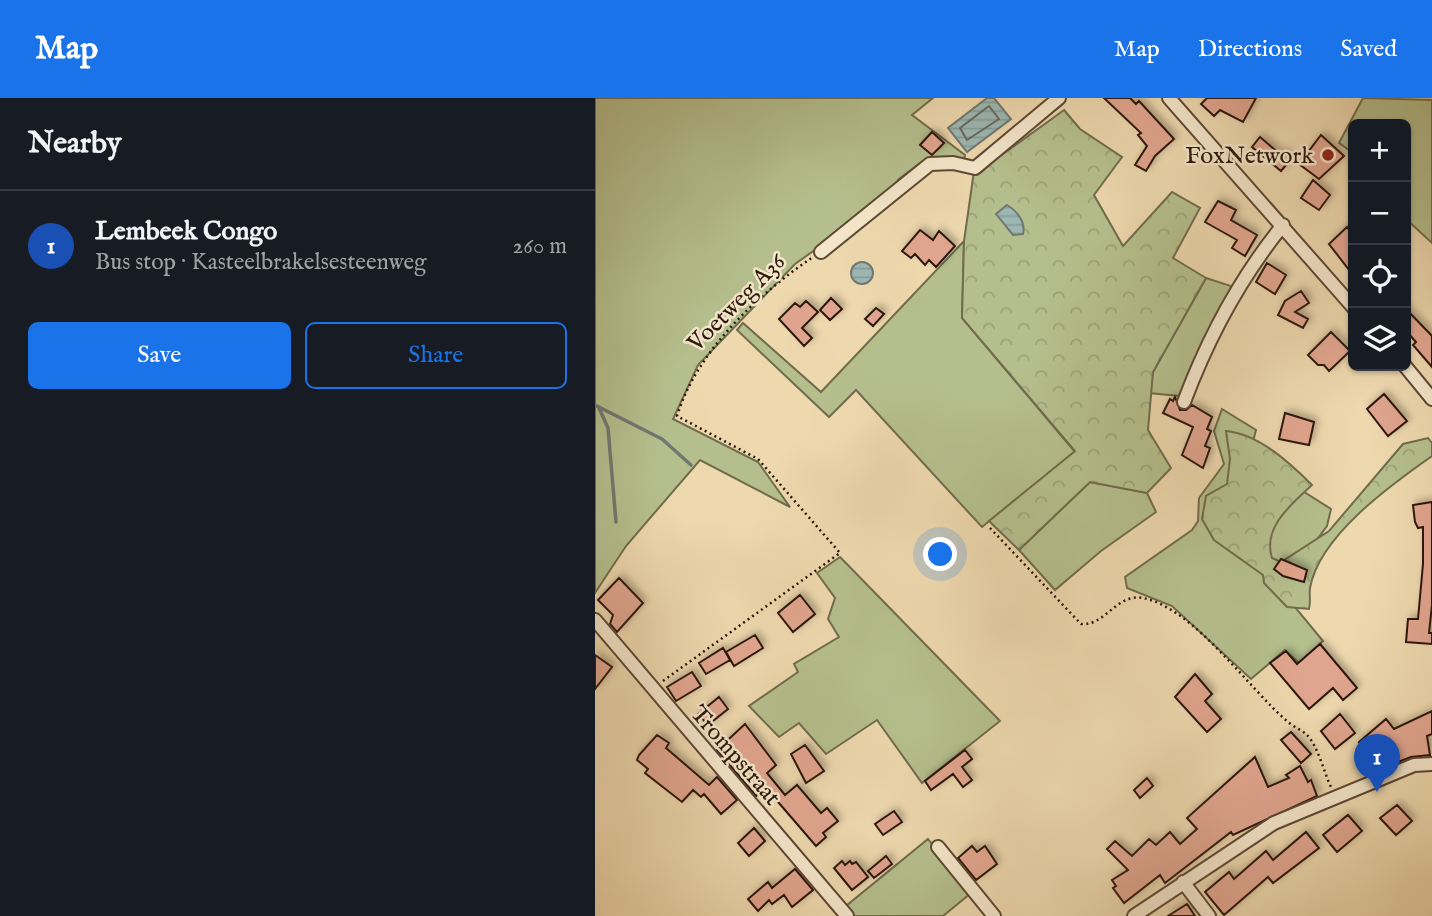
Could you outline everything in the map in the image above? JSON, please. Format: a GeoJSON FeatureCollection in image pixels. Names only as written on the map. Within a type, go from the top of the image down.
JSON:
{"type":"FeatureCollection","features":[{"type":"Feature","properties":{"kind":"street","name":"Voetweg A36"},"geometry":{"type":"LineString","coordinates":[[821,252],[886,203],[912,176],[930,164],[953,163],[975,168],[1059,98]]}},
{"type":"Feature","properties":{"kind":"street"},"geometry":{"type":"LineString","coordinates":[[1169,98],[1348,301]]}},
{"type":"Feature","properties":{"kind":"street"},"geometry":{"type":"LineString","coordinates":[[1184,402],[1199,363],[1245,276],[1283,225]]}},
{"type":"Feature","properties":{"kind":"street"},"geometry":{"type":"LineString","coordinates":[[1409,371],[1432,399]]}},
{"type":"Feature","properties":{"kind":"street","name":"Trompstraat"},"geometry":{"type":"LineString","coordinates":[[595,620],[847,916]]}},
{"type":"Feature","properties":{"kind":"street"},"geometry":{"type":"LineString","coordinates":[[1134,916],[1274,823],[1414,765],[1432,764]]}},
{"type":"Feature","properties":{"kind":"street"},"geometry":{"type":"LineString","coordinates":[[937,847],[994,916]]}},
{"type":"Feature","properties":{"kind":"street"},"geometry":{"type":"LineString","coordinates":[[1183,882],[1209,916]]}},
{"type":"Feature","properties":{"kind":"path","name":"Voetweg A36"},"geometry":{"type":"LineString","coordinates":[[652,689],[840,553],[758,459],[677,416],[684,392],[702,362],[747,313],[798,267],[821,252]]}},
{"type":"Feature","properties":{"kind":"path"},"geometry":{"type":"LineString","coordinates":[[990,528],[1081,624],[1094,623],[1129,598],[1143,598],[1171,610],[1205,638],[1289,723],[1308,735],[1336,798]]}},
{"type":"Feature","properties":{"kind":"green space"},"geometry":{"type":"Polygon","coordinates":[[[595,98],[933,98],[912,115],[965,155],[964,161],[923,161],[899,179],[877,206],[795,264],[698,365],[673,419],[758,462],[790,507],[700,460],[626,546],[595,593],[595,98]]]}},
{"type":"Feature","properties":{"kind":"green space"},"geometry":{"type":"Polygon","coordinates":[[[1363,98],[1432,100],[1432,243],[1411,224],[1411,119],[1352,119],[1363,98]]]}},
{"type":"Feature","properties":{"kind":"green space"},"geometry":{"type":"Polygon","coordinates":[[[1064,110],[1080,129],[1122,157],[1094,195],[1123,246],[1172,192],[1200,208],[1173,258],[1206,278],[1153,372],[1148,430],[1171,468],[1147,493],[1090,482],[1019,550],[989,521],[1075,451],[962,318],[964,241],[974,171],[992,162],[1064,110]]]}},
{"type":"Feature","properties":{"kind":"green space"},"geometry":{"type":"Polygon","coordinates":[[[1348,126],[1348,149],[1339,143],[1348,126]]]}},
{"type":"Feature","properties":{"kind":"green space"},"geometry":{"type":"Polygon","coordinates":[[[964,241],[962,318],[1075,452],[982,527],[856,390],[829,417],[737,330],[743,323],[821,392],[964,241]]]}},
{"type":"Feature","properties":{"kind":"green space"},"geometry":{"type":"Polygon","coordinates":[[[1206,278],[1234,287],[1184,390],[1179,396],[1149,393],[1153,372],[1206,278]]]}},
{"type":"Feature","properties":{"kind":"green space"},"geometry":{"type":"Polygon","coordinates":[[[1222,409],[1256,430],[1249,457],[1331,509],[1327,526],[1280,589],[1323,641],[1299,663],[1285,650],[1251,679],[1172,606],[1127,588],[1125,577],[1192,530],[1198,521],[1199,498],[1224,464],[1214,431],[1222,409]]]}},
{"type":"Feature","properties":{"kind":"green space"},"geometry":{"type":"Polygon","coordinates":[[[1226,431],[1238,433],[1262,444],[1284,459],[1312,485],[1288,508],[1275,526],[1270,547],[1272,558],[1281,562],[1329,531],[1403,444],[1428,438],[1432,443],[1432,456],[1378,496],[1327,549],[1310,588],[1309,609],[1287,607],[1264,583],[1263,575],[1214,540],[1202,519],[1206,496],[1227,484],[1230,459],[1226,431]]]}},
{"type":"Feature","properties":{"kind":"green space"},"geometry":{"type":"Polygon","coordinates":[[[1090,482],[1147,493],[1156,512],[1101,551],[1055,590],[1019,550],[1090,482]]]}},
{"type":"Feature","properties":{"kind":"green space"},"geometry":{"type":"Polygon","coordinates":[[[840,557],[1000,721],[922,783],[877,720],[826,754],[799,723],[779,737],[749,706],[798,672],[794,664],[839,637],[828,619],[835,598],[817,573],[840,557]]]}},
{"type":"Feature","properties":{"kind":"green space"},"geometry":{"type":"Polygon","coordinates":[[[928,839],[971,893],[943,916],[854,916],[846,906],[928,839]]]}},
{"type":"Feature","properties":{"kind":"water"},"geometry":{"type":"Polygon","coordinates":[[[987,98],[994,98],[1011,119],[967,152],[948,128],[987,98]]]}},
{"type":"Feature","properties":{"kind":"water"},"geometry":{"type":"Polygon","coordinates":[[[1007,205],[1020,217],[1023,234],[1013,235],[996,214],[1007,205]]]}},
{"type":"Feature","properties":{"kind":"water"},"geometry":{"type":"Polygon","coordinates":[[[862,262],[870,265],[873,273],[870,281],[862,284],[854,281],[851,273],[854,265],[862,262]]]}},
{"type":"Feature","properties":{"kind":"building"},"geometry":{"type":"Polygon","coordinates":[[[1104,98],[1130,98],[1136,104],[1139,101],[1174,139],[1155,156],[1146,171],[1135,165],[1147,146],[1138,135],[1141,133],[1104,98]]]}},
{"type":"Feature","properties":{"kind":"building"},"geometry":{"type":"Polygon","coordinates":[[[1207,98],[1256,98],[1243,122],[1220,110],[1214,116],[1201,104],[1207,98]]]}},
{"type":"Feature","properties":{"kind":"building"},"geometry":{"type":"Polygon","coordinates":[[[932,132],[944,143],[932,155],[920,145],[932,132]]]}},
{"type":"Feature","properties":{"kind":"building"},"geometry":{"type":"Polygon","coordinates":[[[1321,135],[1344,156],[1319,179],[1299,164],[1321,135]]]}},
{"type":"Feature","properties":{"kind":"building"},"geometry":{"type":"Polygon","coordinates":[[[1260,137],[1281,155],[1284,152],[1291,159],[1281,171],[1252,147],[1260,137]]]}},
{"type":"Feature","properties":{"kind":"building"},"geometry":{"type":"Polygon","coordinates":[[[1313,180],[1330,195],[1319,210],[1301,198],[1313,180]]]}},
{"type":"Feature","properties":{"kind":"building"},"geometry":{"type":"Polygon","coordinates":[[[1218,201],[1236,210],[1231,220],[1257,235],[1245,256],[1232,248],[1237,240],[1205,222],[1218,201]]]}},
{"type":"Feature","properties":{"kind":"building"},"geometry":{"type":"Polygon","coordinates":[[[1347,227],[1348,269],[1329,244],[1347,227]]]}},
{"type":"Feature","properties":{"kind":"building"},"geometry":{"type":"Polygon","coordinates":[[[920,230],[933,240],[939,231],[955,246],[936,267],[929,260],[925,265],[915,254],[911,258],[902,251],[920,230]]]}},
{"type":"Feature","properties":{"kind":"building"},"geometry":{"type":"Polygon","coordinates":[[[1267,263],[1286,275],[1275,294],[1256,282],[1267,263]]]}},
{"type":"Feature","properties":{"kind":"building"},"geometry":{"type":"Polygon","coordinates":[[[1301,291],[1309,303],[1295,312],[1308,319],[1303,328],[1278,315],[1285,301],[1301,291]]]}},
{"type":"Feature","properties":{"kind":"building"},"geometry":{"type":"Polygon","coordinates":[[[831,298],[842,309],[830,320],[820,310],[831,298]]]}},
{"type":"Feature","properties":{"kind":"building"},"geometry":{"type":"Polygon","coordinates":[[[806,301],[818,312],[802,328],[812,338],[804,346],[779,319],[795,303],[800,307],[806,301]]]}},
{"type":"Feature","properties":{"kind":"building"},"geometry":{"type":"Polygon","coordinates":[[[876,308],[884,314],[873,326],[865,319],[876,308]]]}},
{"type":"Feature","properties":{"kind":"building"},"geometry":{"type":"Polygon","coordinates":[[[1411,314],[1432,336],[1432,367],[1413,345],[1416,342],[1411,336],[1411,314]]]}},
{"type":"Feature","properties":{"kind":"building"},"geometry":{"type":"Polygon","coordinates":[[[1331,332],[1348,349],[1348,353],[1329,371],[1308,355],[1331,332]]]}},
{"type":"Feature","properties":{"kind":"building"},"geometry":{"type":"Polygon","coordinates":[[[1384,394],[1407,421],[1388,436],[1367,409],[1384,394]]]}},
{"type":"Feature","properties":{"kind":"building"},"geometry":{"type":"Polygon","coordinates":[[[1175,397],[1180,410],[1186,410],[1192,405],[1212,417],[1207,429],[1211,431],[1205,446],[1210,448],[1203,468],[1182,455],[1193,427],[1163,413],[1170,399],[1173,401],[1175,397]]]}},
{"type":"Feature","properties":{"kind":"building"},"geometry":{"type":"Polygon","coordinates":[[[1285,413],[1314,422],[1309,445],[1279,439],[1285,413]]]}},
{"type":"Feature","properties":{"kind":"building"},"geometry":{"type":"Polygon","coordinates":[[[1432,502],[1432,605],[1429,633],[1432,633],[1432,644],[1406,642],[1408,619],[1418,619],[1423,564],[1423,527],[1418,528],[1415,522],[1413,505],[1432,502]]]}},
{"type":"Feature","properties":{"kind":"building"},"geometry":{"type":"Polygon","coordinates":[[[1281,559],[1307,570],[1304,582],[1283,576],[1274,569],[1281,559]]]}},
{"type":"Feature","properties":{"kind":"building"},"geometry":{"type":"Polygon","coordinates":[[[619,578],[643,603],[617,632],[610,624],[613,615],[598,600],[619,578]]]}},
{"type":"Feature","properties":{"kind":"building"},"geometry":{"type":"Polygon","coordinates":[[[800,595],[815,614],[793,632],[778,613],[800,595]]]}},
{"type":"Feature","properties":{"kind":"building"},"geometry":{"type":"Polygon","coordinates":[[[755,635],[763,648],[734,666],[726,652],[755,635]]]}},
{"type":"Feature","properties":{"kind":"building"},"geometry":{"type":"Polygon","coordinates":[[[1320,644],[1357,688],[1343,700],[1333,688],[1309,709],[1270,663],[1286,651],[1297,664],[1320,644]]]}},
{"type":"Feature","properties":{"kind":"building"},"geometry":{"type":"Polygon","coordinates":[[[723,648],[730,660],[706,674],[699,663],[723,648]]]}},
{"type":"Feature","properties":{"kind":"building"},"geometry":{"type":"Polygon","coordinates":[[[595,655],[612,667],[595,689],[595,655]]]}},
{"type":"Feature","properties":{"kind":"building"},"geometry":{"type":"Polygon","coordinates":[[[692,672],[701,686],[676,701],[667,687],[692,672]]]}},
{"type":"Feature","properties":{"kind":"building"},"geometry":{"type":"Polygon","coordinates":[[[1195,674],[1212,694],[1205,701],[1221,719],[1207,732],[1175,697],[1195,674]]]}},
{"type":"Feature","properties":{"kind":"building"},"geometry":{"type":"Polygon","coordinates":[[[719,697],[728,709],[708,725],[698,714],[719,697]]]}},
{"type":"Feature","properties":{"kind":"building"},"geometry":{"type":"Polygon","coordinates":[[[1432,711],[1432,734],[1427,736],[1430,755],[1411,757],[1382,768],[1359,742],[1386,719],[1394,729],[1432,711]]]}},
{"type":"Feature","properties":{"kind":"building"},"geometry":{"type":"Polygon","coordinates":[[[1340,714],[1355,733],[1335,749],[1321,731],[1340,714]]]}},
{"type":"Feature","properties":{"kind":"building"},"geometry":{"type":"Polygon","coordinates":[[[745,724],[776,765],[767,773],[785,795],[797,785],[821,813],[827,808],[838,821],[823,833],[826,837],[816,846],[766,788],[756,796],[717,750],[745,724]]]}},
{"type":"Feature","properties":{"kind":"building"},"geometry":{"type":"Polygon","coordinates":[[[1291,732],[1311,754],[1301,763],[1281,740],[1291,732]]]}},
{"type":"Feature","properties":{"kind":"building"},"geometry":{"type":"Polygon","coordinates":[[[657,735],[669,743],[666,748],[709,785],[717,777],[737,800],[721,814],[704,794],[701,797],[693,790],[682,802],[645,773],[648,769],[637,760],[657,735]]]}},
{"type":"Feature","properties":{"kind":"building"},"geometry":{"type":"Polygon","coordinates":[[[805,745],[824,771],[806,783],[791,754],[805,745]]]}},
{"type":"Feature","properties":{"kind":"building"},"geometry":{"type":"Polygon","coordinates":[[[965,750],[972,759],[962,767],[972,780],[963,787],[953,774],[931,790],[925,781],[965,750]]]}},
{"type":"Feature","properties":{"kind":"building"},"geometry":{"type":"Polygon","coordinates":[[[1255,757],[1268,787],[1289,778],[1286,775],[1300,766],[1308,782],[1311,780],[1317,796],[1233,835],[1231,832],[1165,883],[1160,875],[1124,903],[1113,888],[1116,886],[1112,880],[1128,870],[1107,849],[1115,841],[1132,856],[1149,839],[1156,845],[1170,832],[1180,844],[1197,829],[1187,818],[1255,757]]]}},
{"type":"Feature","properties":{"kind":"building"},"geometry":{"type":"Polygon","coordinates":[[[1147,778],[1153,786],[1140,798],[1134,790],[1147,778]]]}},
{"type":"Feature","properties":{"kind":"building"},"geometry":{"type":"Polygon","coordinates":[[[1397,805],[1412,821],[1396,835],[1380,818],[1397,805]]]}},
{"type":"Feature","properties":{"kind":"building"},"geometry":{"type":"Polygon","coordinates":[[[894,811],[902,822],[883,835],[875,824],[894,811]]]}},
{"type":"Feature","properties":{"kind":"building"},"geometry":{"type":"Polygon","coordinates":[[[1348,815],[1362,831],[1337,852],[1323,835],[1348,815]]]}},
{"type":"Feature","properties":{"kind":"building"},"geometry":{"type":"Polygon","coordinates":[[[754,828],[765,841],[749,856],[738,843],[754,828]]]}},
{"type":"Feature","properties":{"kind":"building"},"geometry":{"type":"Polygon","coordinates":[[[1306,832],[1319,848],[1273,883],[1268,877],[1224,915],[1205,892],[1229,872],[1234,879],[1266,851],[1273,860],[1306,832]]]}},
{"type":"Feature","properties":{"kind":"building"},"geometry":{"type":"Polygon","coordinates":[[[972,846],[977,852],[985,846],[997,864],[976,880],[958,858],[972,846]]]}},
{"type":"Feature","properties":{"kind":"building"},"geometry":{"type":"Polygon","coordinates":[[[886,856],[892,864],[874,878],[868,871],[886,856]]]}},
{"type":"Feature","properties":{"kind":"building"},"geometry":{"type":"Polygon","coordinates":[[[842,861],[845,865],[850,861],[852,864],[856,862],[868,877],[852,890],[834,868],[842,861]]]}},
{"type":"Feature","properties":{"kind":"building"},"geometry":{"type":"Polygon","coordinates":[[[795,869],[813,890],[792,907],[784,895],[772,904],[769,900],[758,911],[748,899],[768,882],[772,888],[795,869]]]}},
{"type":"Feature","properties":{"kind":"building"},"geometry":{"type":"Polygon","coordinates":[[[1187,904],[1195,916],[1168,916],[1187,904]]]}},
{"type":"Feature","properties":{"kind":"waterway"},"geometry":{"type":"LineString","coordinates":[[595,405],[662,439],[691,465]]}},
{"type":"Feature","properties":{"kind":"waterway"},"geometry":{"type":"LineString","coordinates":[[599,408],[608,428],[616,522]]}},
{"type":"Feature","properties":{"kind":"place","name":"FoxNetwork"},"geometry":{"type":"Point","coordinates":[1328,155]}},
{"type":"Feature","properties":{"kind":"place","name":"Lembeek Congo"},"geometry":{"type":"Point","coordinates":[1377,792]}}]}
